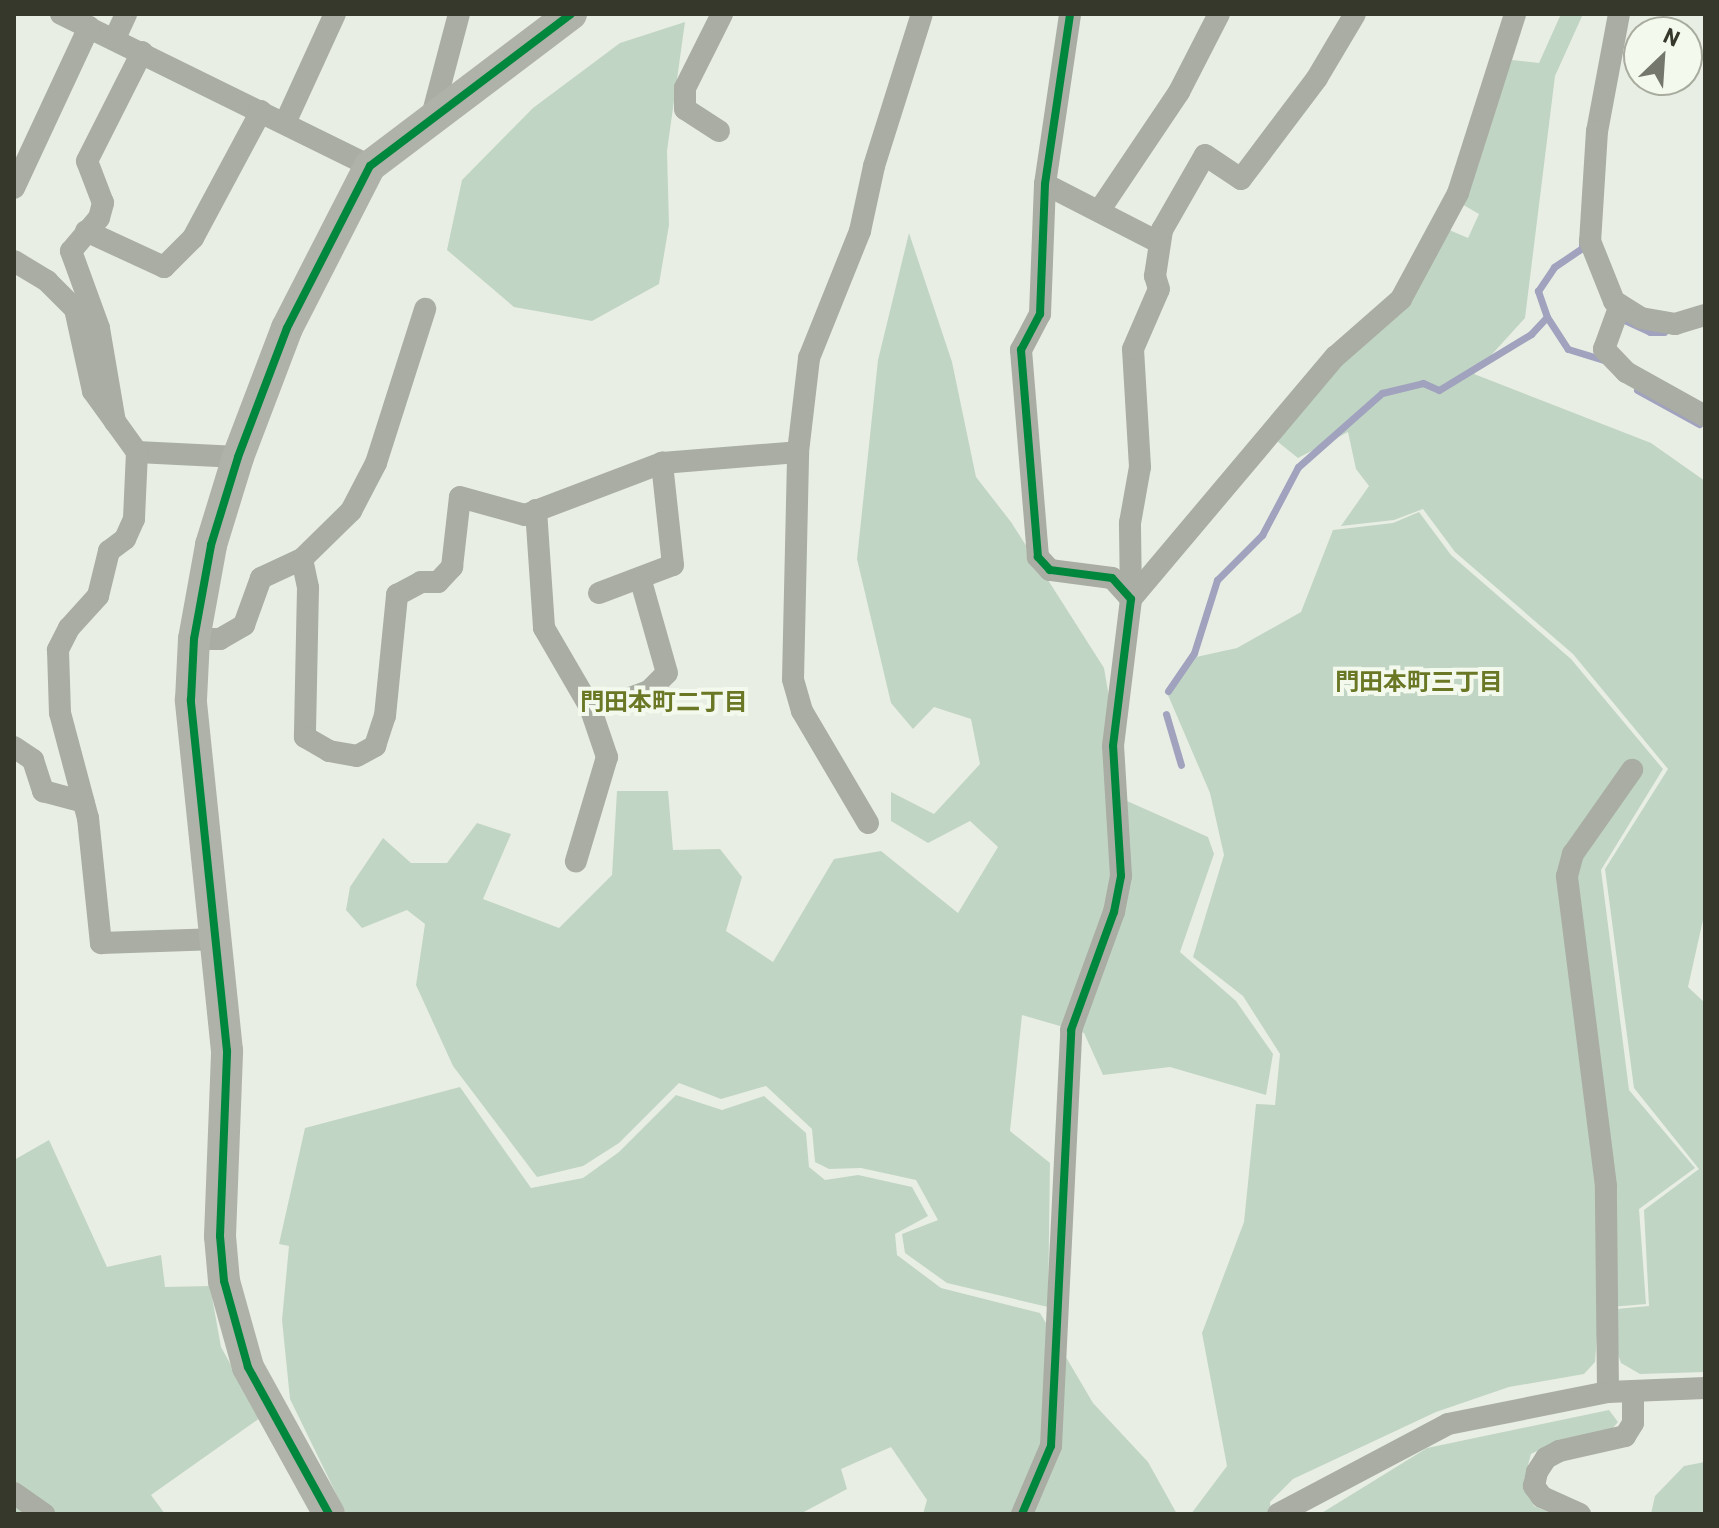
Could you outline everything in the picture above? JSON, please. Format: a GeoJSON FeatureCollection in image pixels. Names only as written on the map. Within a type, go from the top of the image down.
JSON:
{"type":"FeatureCollection","features":[{"type":"Feature","properties":{"kind":"street"},"geometry":{"type":"LineString","coordinates":[[61,14],[370,166]]}},
{"type":"Feature","properties":{"kind":"street"},"geometry":{"type":"LineString","coordinates":[[115,38],[126,14]]}},
{"type":"Feature","properties":{"kind":"street"},"geometry":{"type":"LineString","coordinates":[[285,123],[335,14]]}},
{"type":"Feature","properties":{"kind":"street"},"geometry":{"type":"LineString","coordinates":[[432,116],[459,14]]}},
{"type":"Feature","properties":{"kind":"street"},"geometry":{"type":"LineString","coordinates":[[329,1514],[248,1367],[224,1281],[220,1236],[227,1051],[218,939],[191,700],[194,639],[211,545],[238,457],[287,328],[370,166],[432,116],[571,14]]}},
{"type":"Feature","properties":{"kind":"street"},"geometry":{"type":"LineString","coordinates":[[719,131],[685,109],[685,88],[722,14]]}},
{"type":"Feature","properties":{"kind":"street"},"geometry":{"type":"LineString","coordinates":[[868,823],[802,711],[793,679],[798,452],[809,358],[860,231],[874,166],[922,14]]}},
{"type":"Feature","properties":{"kind":"street"},"geometry":{"type":"LineString","coordinates":[[1070,14],[1045,184],[1040,314],[1021,350],[1038,557],[1050,570],[1112,578],[1131,599]]}},
{"type":"Feature","properties":{"kind":"street"},"geometry":{"type":"LineString","coordinates":[[1099,211],[1179,92],[1219,14]]}},
{"type":"Feature","properties":{"kind":"street"},"geometry":{"type":"LineString","coordinates":[[1022,1514],[1051,1446],[1071,1030],[1114,912],[1121,876],[1113,746],[1131,599],[1130,523],[1140,467],[1133,349],[1159,289],[1158,242],[1205,155],[1241,179],[1317,78],[1355,14]]}},
{"type":"Feature","properties":{"kind":"street"},"geometry":{"type":"LineString","coordinates":[[1131,599],[1335,357],[1401,299],[1458,193],[1515,14]]}},
{"type":"Feature","properties":{"kind":"street"},"geometry":{"type":"LineString","coordinates":[[1619,14],[1597,131],[1590,241],[1618,311],[1604,349],[1626,372],[1705,416]]}},
{"type":"Feature","properties":{"kind":"street"},"geometry":{"type":"LineString","coordinates":[[14,188],[89,27]]}},
{"type":"Feature","properties":{"kind":"street"},"geometry":{"type":"LineString","coordinates":[[115,422],[99,328],[71,251],[99,218],[103,203],[87,161],[142,52]]}},
{"type":"Feature","properties":{"kind":"street"},"geometry":{"type":"LineString","coordinates":[[86,231],[164,267],[193,238],[261,111]]}},
{"type":"Feature","properties":{"kind":"street"},"geometry":{"type":"LineString","coordinates":[[1045,184],[1158,242]]}},
{"type":"Feature","properties":{"kind":"street"},"geometry":{"type":"LineString","coordinates":[[14,261],[47,281],[75,309],[93,391],[137,452],[134,519],[125,539],[109,551],[98,596],[69,628],[58,650],[60,713],[84,802],[101,943],[218,939]]}},
{"type":"Feature","properties":{"kind":"street"},"geometry":{"type":"LineString","coordinates":[[194,639],[220,639],[244,625],[261,578],[302,559],[351,511],[376,463],[425,309]]}},
{"type":"Feature","properties":{"kind":"street"},"geometry":{"type":"LineString","coordinates":[[1618,311],[1675,324],[1705,315]]}},
{"type":"Feature","properties":{"kind":"street"},"geometry":{"type":"LineString","coordinates":[[137,452],[238,457]]}},
{"type":"Feature","properties":{"kind":"street"},"geometry":{"type":"LineString","coordinates":[[302,559],[308,588],[305,737],[329,751],[357,756],[375,746],[385,716],[397,595],[421,582],[438,582],[452,567],[460,497],[525,515],[662,463],[798,452]]}},
{"type":"Feature","properties":{"kind":"street"},"geometry":{"type":"LineString","coordinates":[[599,593],[641,581],[673,565],[662,463]]}},
{"type":"Feature","properties":{"kind":"street"},"geometry":{"type":"LineString","coordinates":[[536,510],[544,628],[590,707],[607,757],[576,861]]}},
{"type":"Feature","properties":{"kind":"street"},"geometry":{"type":"LineString","coordinates":[[627,699],[649,691],[667,673],[641,581]]}},
{"type":"Feature","properties":{"kind":"street"},"geometry":{"type":"LineString","coordinates":[[14,747],[33,760],[43,791],[84,802]]}},
{"type":"Feature","properties":{"kind":"street"},"geometry":{"type":"LineString","coordinates":[[1608,1392],[1606,1186],[1567,876],[1573,854],[1632,770]]}},
{"type":"Feature","properties":{"kind":"street"},"geometry":{"type":"LineString","coordinates":[[1278,1514],[1448,1424],[1608,1392],[1705,1388]]}},
{"type":"Feature","properties":{"kind":"street"},"geometry":{"type":"LineString","coordinates":[[1580,1514],[1542,1497],[1534,1486],[1537,1472],[1559,1451],[1625,1436],[1633,1423],[1633,1391]]}},
{"type":"Feature","properties":{"kind":"street"},"geometry":{"type":"LineString","coordinates":[[14,1493],[44,1514]]}},
{"type":"Feature","properties":{"kind":"green space"},"geometry":{"type":"Polygon","coordinates":[[[1561,14],[1583,14],[1555,76],[1525,318],[1474,374],[1651,443],[1705,481],[1705,911],[1688,987],[1705,1003],[1705,1372],[1640,1374],[1621,1363],[1614,1344],[1616,1309],[1649,1306],[1644,1210],[1699,1169],[1634,1088],[1605,869],[1668,769],[1573,654],[1455,552],[1423,509],[1394,520],[1341,526],[1369,486],[1356,469],[1348,432],[1298,458],[1278,442],[1282,429],[1447,229],[1468,238],[1479,214],[1460,203],[1512,60],[1539,63],[1561,14]]]}},
{"type":"Feature","properties":{"kind":"green space"},"geometry":{"type":"Polygon","coordinates":[[[685,22],[667,151],[669,225],[659,284],[592,321],[514,307],[447,250],[462,180],[533,108],[620,43],[685,22]]]}},
{"type":"Feature","properties":{"kind":"green space"},"geometry":{"type":"Polygon","coordinates":[[[909,233],[952,362],[976,477],[1011,522],[1104,668],[1127,801],[1208,837],[1214,854],[1180,952],[1236,1001],[1273,1054],[1266,1095],[1170,1067],[1103,1075],[1084,1033],[1022,1015],[1010,1131],[1050,1163],[1048,1307],[947,1283],[905,1253],[902,1234],[938,1220],[916,1180],[861,1168],[829,1169],[815,1162],[812,1129],[766,1086],[721,1099],[679,1083],[619,1143],[583,1166],[537,1177],[453,1066],[416,985],[425,924],[407,910],[362,928],[346,910],[350,887],[383,838],[411,863],[447,863],[477,823],[511,834],[483,899],[559,928],[612,875],[617,791],[668,791],[673,850],[720,849],[742,877],[726,931],[773,962],[834,859],[881,851],[958,913],[998,847],[970,821],[928,843],[891,821],[891,792],[934,814],[980,764],[971,719],[934,707],[913,729],[891,703],[857,559],[878,360],[909,233]]]}},
{"type":"Feature","properties":{"kind":"green space"},"geometry":{"type":"Polygon","coordinates":[[[1419,512],[1451,555],[1571,659],[1663,769],[1601,870],[1629,1090],[1695,1168],[1639,1209],[1646,1304],[1599,1308],[1595,1362],[1584,1374],[1509,1387],[1436,1412],[1293,1479],[1270,1502],[1271,1514],[1191,1514],[1227,1466],[1202,1333],[1244,1222],[1256,1104],[1275,1105],[1280,1054],[1243,996],[1193,957],[1224,855],[1210,793],[1168,695],[1196,657],[1237,648],[1301,612],[1333,530],[1393,523],[1419,512]]]}},
{"type":"Feature","properties":{"kind":"green space"},"geometry":{"type":"Polygon","coordinates":[[[460,1087],[531,1188],[583,1178],[619,1152],[676,1095],[722,1110],[764,1096],[806,1133],[809,1167],[825,1180],[858,1175],[912,1187],[928,1216],[895,1234],[897,1255],[941,1288],[1040,1313],[1093,1403],[1148,1462],[1177,1514],[923,1514],[927,1500],[891,1447],[841,1469],[847,1489],[800,1514],[346,1514],[290,1399],[282,1320],[289,1246],[279,1244],[305,1128],[460,1087]]]}},
{"type":"Feature","properties":{"kind":"green space"},"geometry":{"type":"Polygon","coordinates":[[[49,1140],[107,1267],[161,1255],[165,1287],[210,1286],[221,1347],[260,1418],[151,1495],[165,1514],[14,1514],[14,1160],[49,1140]]]}},
{"type":"Feature","properties":{"kind":"green space"},"geometry":{"type":"Polygon","coordinates":[[[1609,1410],[1618,1422],[1611,1430],[1555,1442],[1531,1454],[1524,1480],[1534,1506],[1553,1514],[1320,1514],[1427,1448],[1609,1410]]]}},
{"type":"Feature","properties":{"kind":"green space"},"geometry":{"type":"Polygon","coordinates":[[[1705,1462],[1705,1514],[1651,1514],[1655,1496],[1684,1466],[1705,1462]]]}},
{"type":"Feature","properties":{"kind":"waterway"},"geometry":{"type":"LineString","coordinates":[[1168,691],[1194,653],[1217,580],[1262,535],[1298,467],[1382,393],[1423,383],[1439,390],[1531,334],[1547,317],[1538,291],[1554,267],[1582,248],[1582,240]]}},
{"type":"Feature","properties":{"kind":"waterway"},"geometry":{"type":"LineString","coordinates":[[1547,317],[1568,349],[1604,360]]}},
{"type":"Feature","properties":{"kind":"waterway"},"geometry":{"type":"LineString","coordinates":[[1620,318],[1650,332],[1664,332]]}},
{"type":"Feature","properties":{"kind":"waterway"},"geometry":{"type":"LineString","coordinates":[[1637,390],[1699,424]]}},
{"type":"Feature","properties":{"kind":"waterway"},"geometry":{"type":"LineString","coordinates":[[1166,714],[1181,765]]}},
{"type":"Feature","properties":{"kind":"cycle path"},"geometry":{"type":"LineString","coordinates":[[329,1514],[248,1367],[224,1281],[220,1236],[227,1051],[191,700],[194,639],[211,545],[238,457],[287,328],[370,166],[571,14]]}},
{"type":"Feature","properties":{"kind":"cycle path"},"geometry":{"type":"LineString","coordinates":[[1022,1514],[1051,1446],[1071,1030],[1114,912],[1121,876],[1113,746],[1131,599],[1112,578],[1050,570],[1038,557],[1021,350],[1040,314],[1045,184],[1070,14]]}},
{"type":"Feature","properties":{"kind":"district","name":"門田本町三丁目"},"geometry":{"type":"Point","coordinates":[1419,681]}},
{"type":"Feature","properties":{"kind":"district","name":"門田本町二丁目"},"geometry":{"type":"Point","coordinates":[664,701]}}]}
